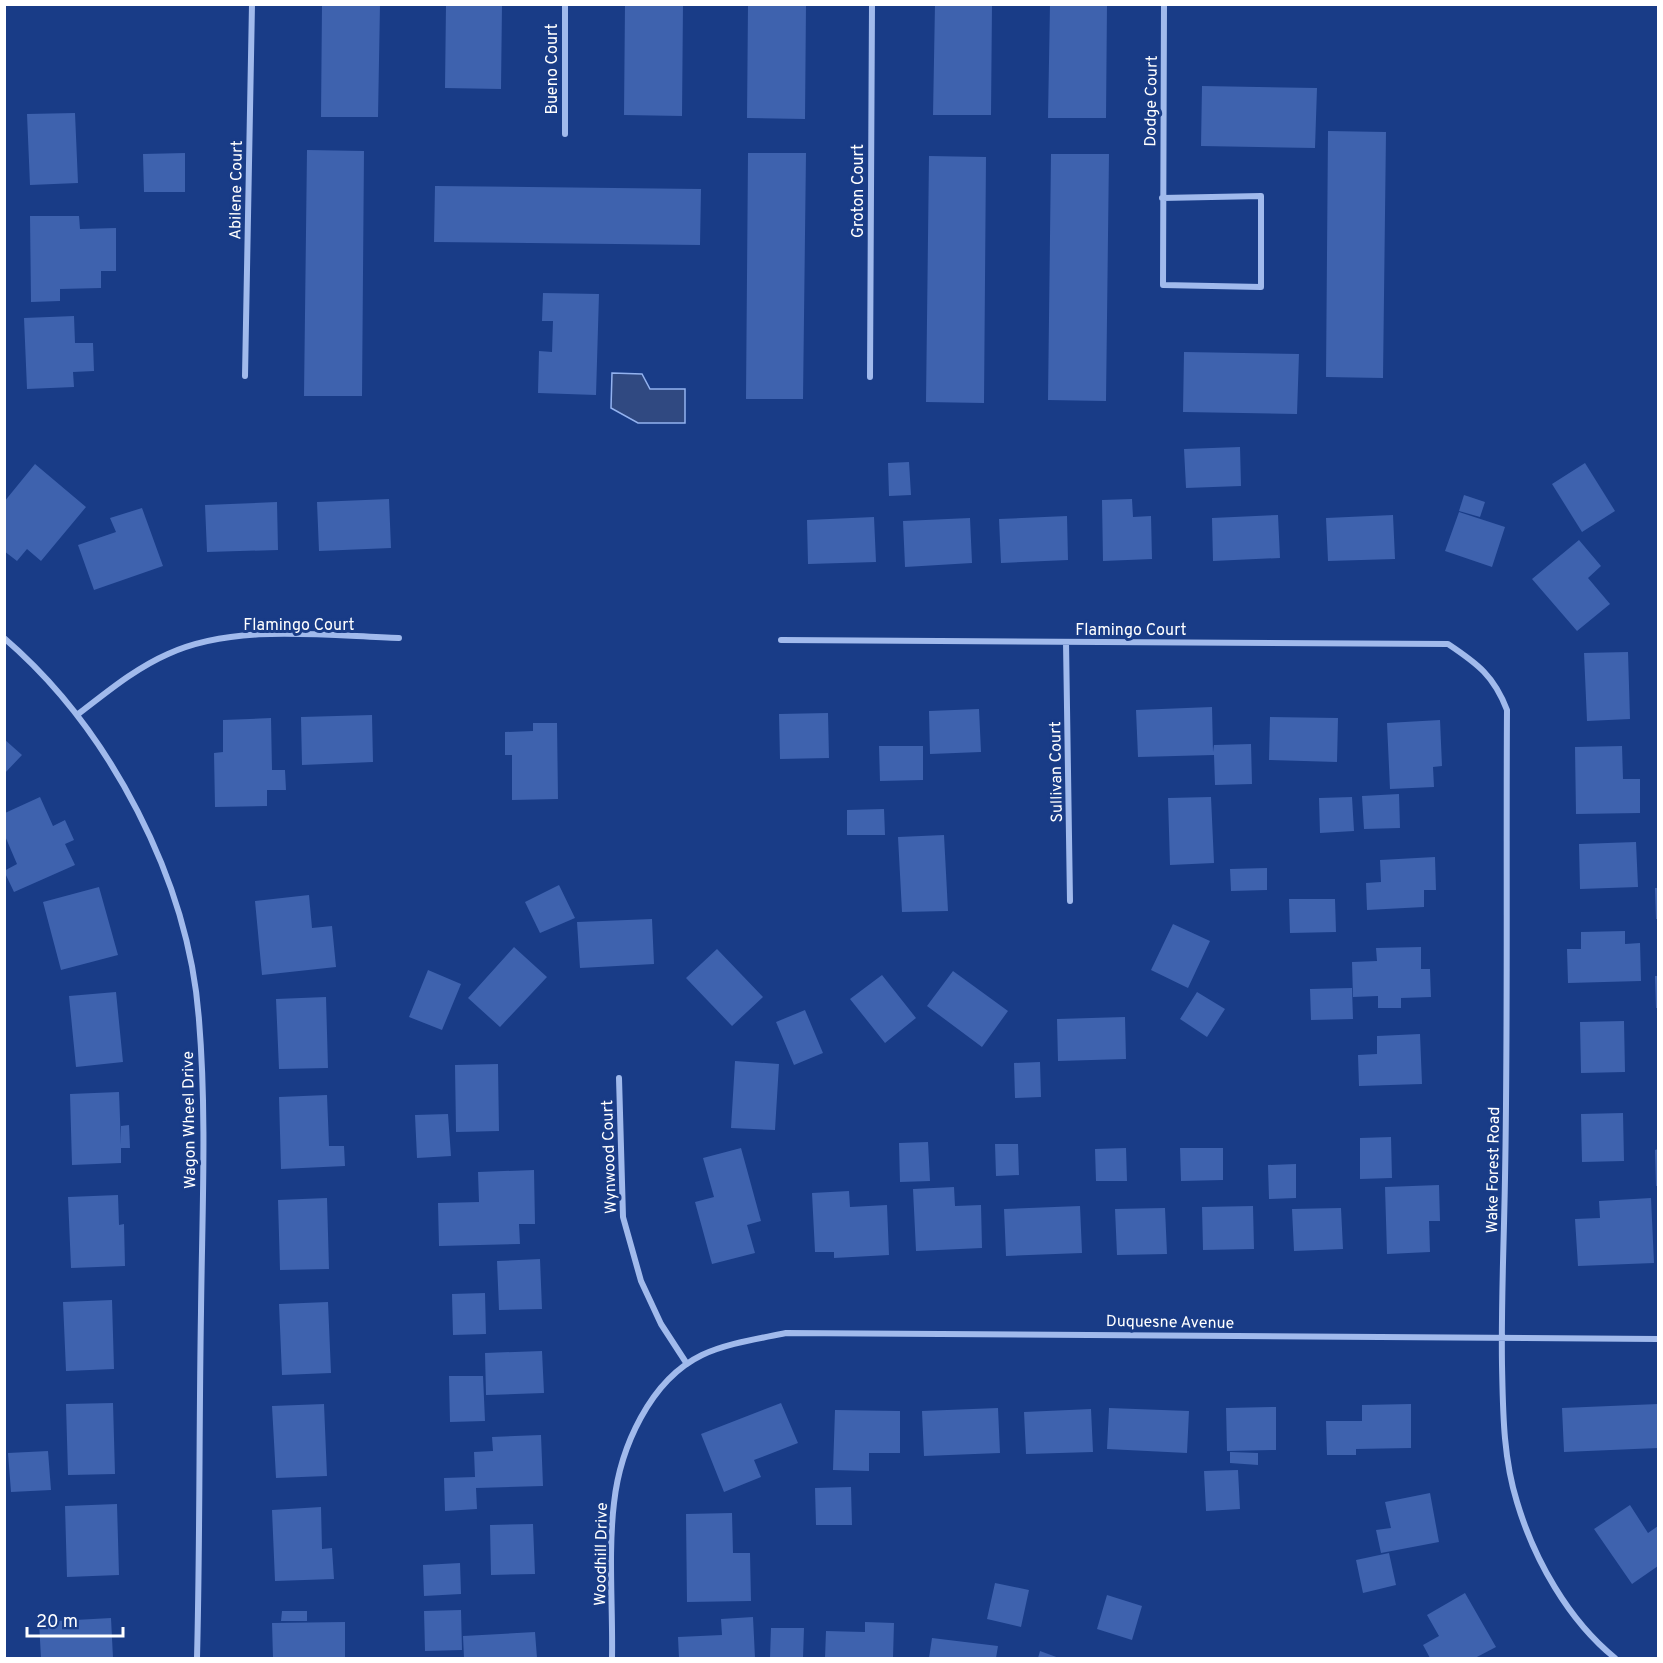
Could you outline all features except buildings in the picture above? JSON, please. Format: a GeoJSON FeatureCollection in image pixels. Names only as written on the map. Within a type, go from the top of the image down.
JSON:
{"type":"FeatureCollection","features":[{"type":"Feature","properties":{"kind":"street","name":"Abilene Court"},"geometry":{"type":"LineString","coordinates":[[245,376],[252,4]]}},
{"type":"Feature","properties":{"kind":"street","name":"Bueno Court"},"geometry":{"type":"LineString","coordinates":[[565,4],[565,134]]}},
{"type":"Feature","properties":{"kind":"street","name":"Groton Court"},"geometry":{"type":"LineString","coordinates":[[870,377],[872,4]]}},
{"type":"Feature","properties":{"kind":"street","name":"Dodge Court"},"geometry":{"type":"LineString","coordinates":[[1162,198],[1261,196],[1261,287],[1163,285],[1162,198],[1164,4]]}},
{"type":"Feature","properties":{"kind":"street","name":"Flamingo Court"},"geometry":{"type":"LineString","coordinates":[[77,715],[135,671],[169,653],[205,641],[258,634],[399,638]]}},
{"type":"Feature","properties":{"kind":"street","name":"Wagon Wheel Drive"},"geometry":{"type":"LineString","coordinates":[[4,638],[47,679],[77,715],[122,782],[151,838],[175,900],[190,958],[199,1018],[203,1154],[197,1659]]}},
{"type":"Feature","properties":{"kind":"street","name":"Flamingo Court"},"geometry":{"type":"LineString","coordinates":[[781,640],[1448,644],[1474,662]]}},
{"type":"Feature","properties":{"kind":"street","name":"Sullivan Court"},"geometry":{"type":"LineString","coordinates":[[1066,642],[1070,901]]}},
{"type":"Feature","properties":{"kind":"street","name":"Wake Forest Road"},"geometry":{"type":"LineString","coordinates":[[1474,662],[1499,688],[1507,710],[1508,1038],[1502,1338],[1506,1455],[1517,1501],[1533,1545],[1555,1587],[1578,1618],[1615,1659]]}},
{"type":"Feature","properties":{"kind":"street","name":"Wynwood Court"},"geometry":{"type":"LineString","coordinates":[[619,1078],[623,1217],[641,1281],[661,1324],[687,1364]]}},
{"type":"Feature","properties":{"kind":"street","name":"Duquesne Avenue"},"geometry":{"type":"LineString","coordinates":[[687,1364],[703,1355],[735,1343],[786,1334],[1659,1340]]}},
{"type":"Feature","properties":{"kind":"street","name":"Woodhill Drive"},"geometry":{"type":"LineString","coordinates":[[612,1659],[616,1486],[627,1449],[643,1414],[667,1380],[687,1364]]}},
{"type":"Feature","properties":{"kind":"water"},"geometry":{"type":"Polygon","coordinates":[[[612,373],[642,374],[650,389],[685,389],[685,423],[638,423],[611,408],[612,373]]]}}]}
